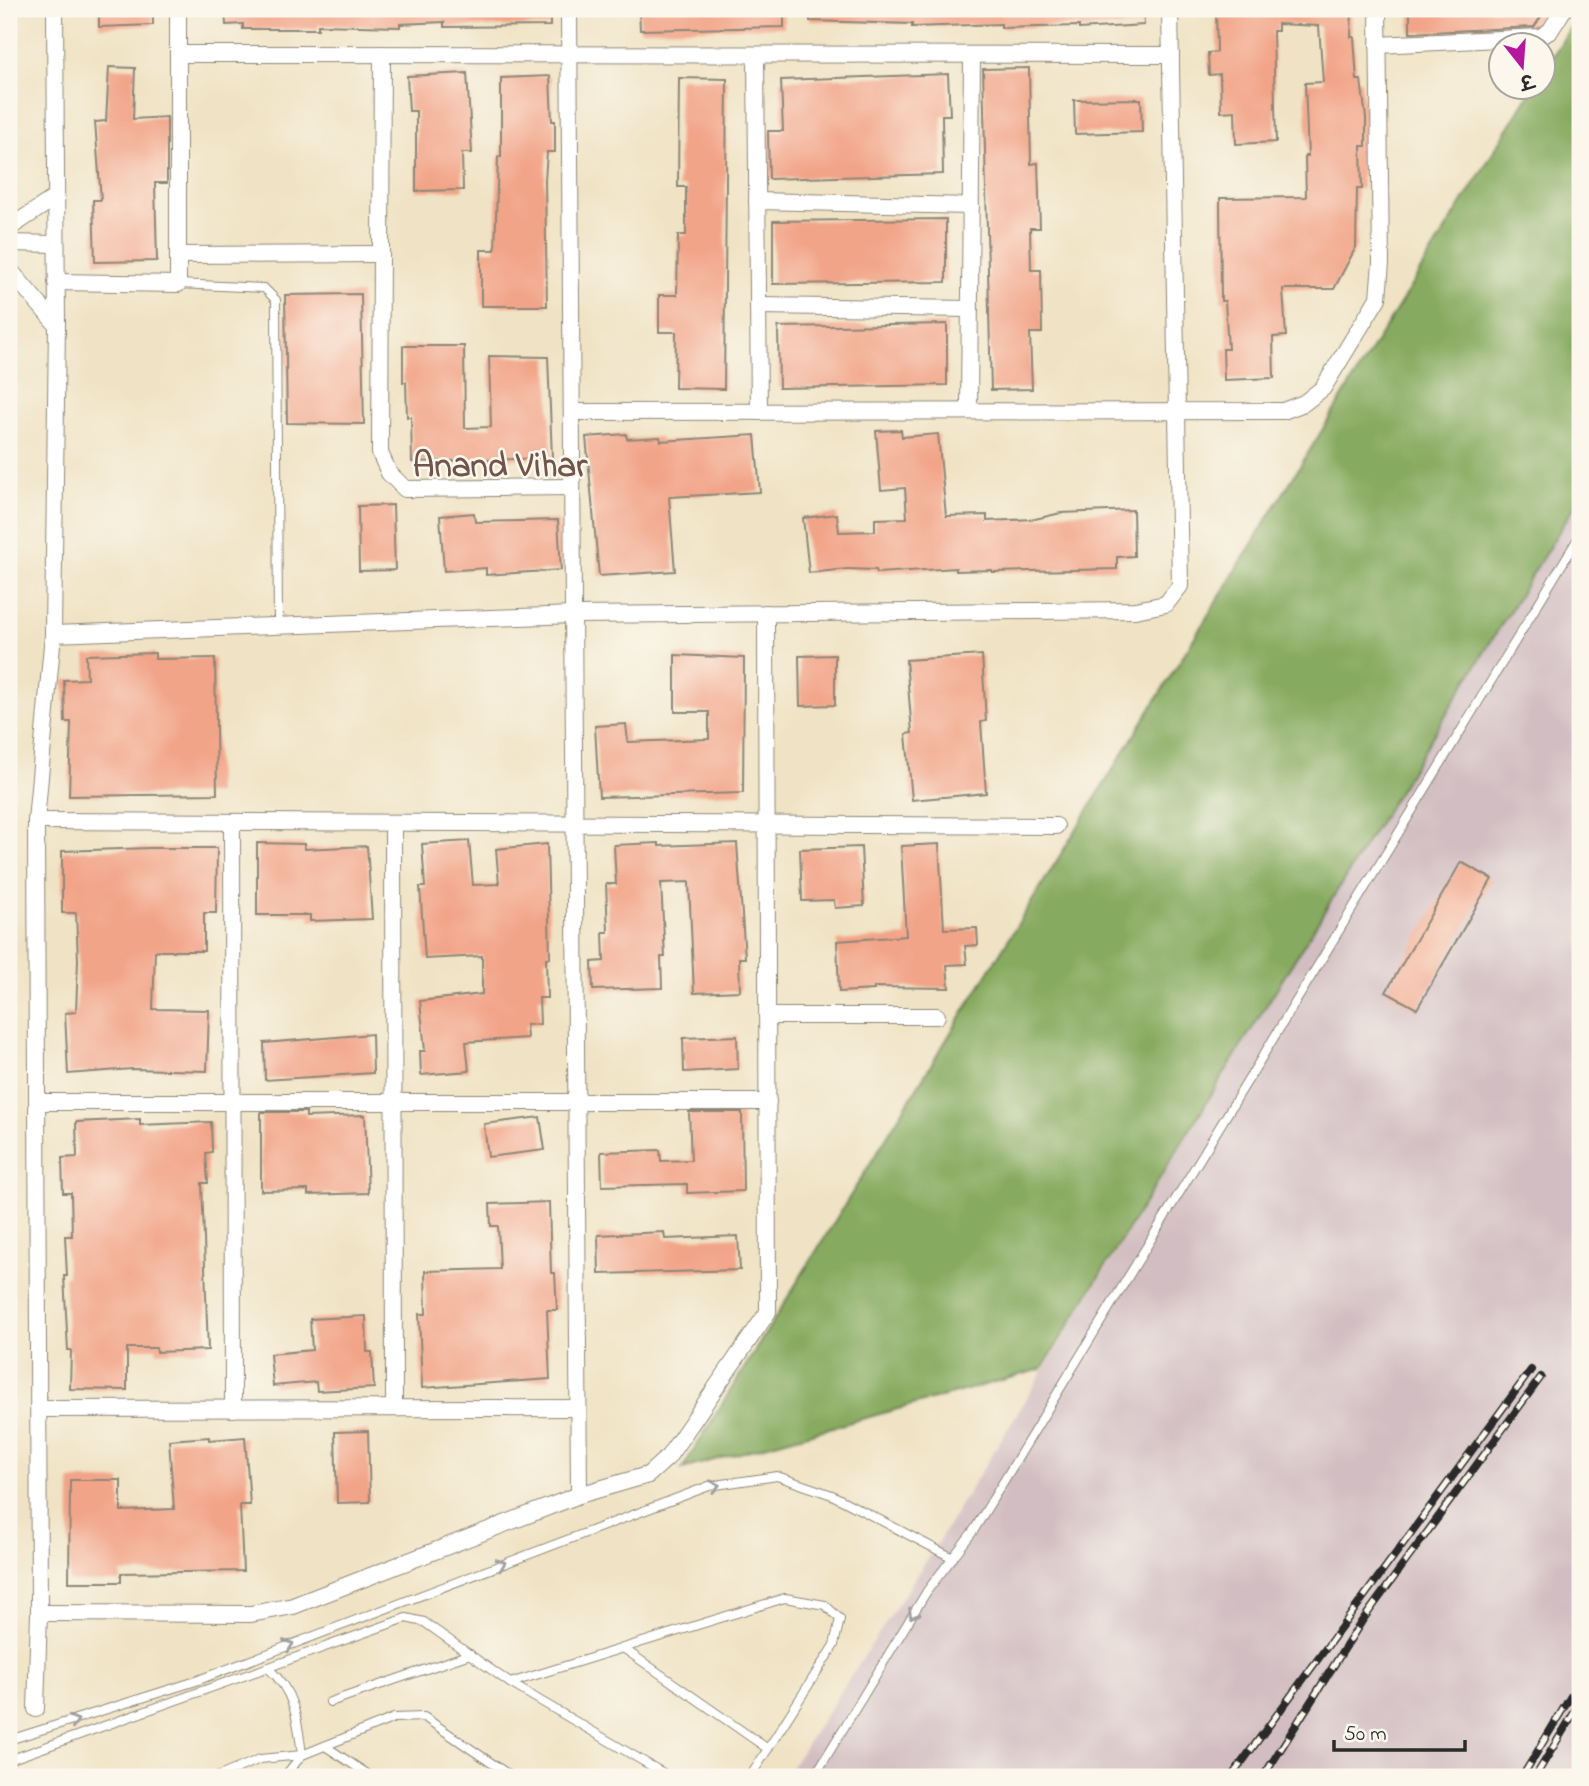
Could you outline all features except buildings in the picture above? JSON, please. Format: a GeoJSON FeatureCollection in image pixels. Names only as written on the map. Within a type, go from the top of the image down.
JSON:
{"type":"FeatureCollection","features":[{"type":"Feature","properties":{"kind":"street"},"geometry":{"type":"LineString","coordinates":[[36,1709],[39,1409],[36,821],[53,634],[58,325],[55,9]]}},
{"type":"Feature","properties":{"kind":"street"},"geometry":{"type":"LineString","coordinates":[[56,282],[178,284],[178,9]]}},
{"type":"Feature","properties":{"kind":"street"},"geometry":{"type":"LineString","coordinates":[[569,9],[579,1494]]}},
{"type":"Feature","properties":{"kind":"street"},"geometry":{"type":"LineString","coordinates":[[53,634],[573,615],[1135,610],[1166,604],[1180,586],[1170,9]]}},
{"type":"Feature","properties":{"kind":"street"},"geometry":{"type":"LineString","coordinates":[[572,412],[1283,411],[1304,403],[1323,388],[1378,298],[1381,262],[1378,9]]}},
{"type":"Feature","properties":{"kind":"street"},"geometry":{"type":"LineString","coordinates":[[1378,45],[1540,37],[1550,31],[1564,9]]}},
{"type":"Feature","properties":{"kind":"street"},"geometry":{"type":"LineString","coordinates":[[178,54],[1171,55]]}},
{"type":"Feature","properties":{"kind":"street"},"geometry":{"type":"LineString","coordinates":[[382,54],[380,453],[389,473],[405,489],[572,487]]}},
{"type":"Feature","properties":{"kind":"street"},"geometry":{"type":"LineString","coordinates":[[756,55],[759,412]]}},
{"type":"Feature","properties":{"kind":"street"},"geometry":{"type":"LineString","coordinates":[[969,411],[972,55]]}},
{"type":"Feature","properties":{"kind":"street"},"geometry":{"type":"LineString","coordinates":[[9,228],[56,197]]}},
{"type":"Feature","properties":{"kind":"street"},"geometry":{"type":"LineString","coordinates":[[757,201],[971,206]]}},
{"type":"Feature","properties":{"kind":"street"},"geometry":{"type":"LineString","coordinates":[[9,243],[56,244]]}},
{"type":"Feature","properties":{"kind":"street"},"geometry":{"type":"LineString","coordinates":[[178,255],[381,254]]}},
{"type":"Feature","properties":{"kind":"street"},"geometry":{"type":"LineString","coordinates":[[9,269],[58,325]]}},
{"type":"Feature","properties":{"kind":"street"},"geometry":{"type":"LineString","coordinates":[[758,306],[970,309]]}},
{"type":"Feature","properties":{"kind":"street"},"geometry":{"type":"LineString","coordinates":[[39,1613],[251,1614],[293,1606],[579,1494],[648,1475],[660,1467],[768,1312],[766,614]]}},
{"type":"Feature","properties":{"kind":"street"},"geometry":{"type":"LineString","coordinates":[[36,821],[1056,826]]}},
{"type":"Feature","properties":{"kind":"street"},"geometry":{"type":"LineString","coordinates":[[232,822],[233,1409]]}},
{"type":"Feature","properties":{"kind":"street"},"geometry":{"type":"LineString","coordinates":[[393,822],[394,1408]]}},
{"type":"Feature","properties":{"kind":"street"},"geometry":{"type":"LineString","coordinates":[[768,1016],[937,1017]]}},
{"type":"Feature","properties":{"kind":"street"},"geometry":{"type":"LineString","coordinates":[[38,1102],[768,1102]]}},
{"type":"Feature","properties":{"kind":"street"},"geometry":{"type":"LineString","coordinates":[[39,1409],[578,1408]]}},
{"type":"Feature","properties":{"kind":"lane"},"geometry":{"type":"LineString","coordinates":[[178,284],[264,288],[275,300],[278,625]]}},
{"type":"Feature","properties":{"kind":"lane"},"geometry":{"type":"LineString","coordinates":[[814,1777],[927,1591],[974,1530],[1580,535]]}},
{"type":"Feature","properties":{"kind":"lane"},"geometry":{"type":"LineString","coordinates":[[9,1740],[193,1682],[709,1486],[777,1476],[832,1494],[953,1558]]}},
{"type":"Feature","properties":{"kind":"lane"},"geometry":{"type":"LineString","coordinates":[[510,1683],[785,1598],[825,1605],[840,1619],[834,1645],[750,1777]]}},
{"type":"Feature","properties":{"kind":"lane"},"geometry":{"type":"LineString","coordinates":[[9,1760],[406,1618],[424,1622],[510,1683],[670,1777]]}},
{"type":"Feature","properties":{"kind":"lane"},"geometry":{"type":"LineString","coordinates":[[623,1648],[768,1749]]}},
{"type":"Feature","properties":{"kind":"lane"},"geometry":{"type":"LineString","coordinates":[[330,1702],[470,1654]]}},
{"type":"Feature","properties":{"kind":"lane"},"geometry":{"type":"LineString","coordinates":[[268,1668],[287,1689],[293,1702],[302,1755],[284,1777]]}},
{"type":"Feature","properties":{"kind":"lane"},"geometry":{"type":"LineString","coordinates":[[217,1777],[260,1759],[302,1755],[394,1718],[424,1717],[512,1777]]}},
{"type":"Feature","properties":{"kind":"lane"},"geometry":{"type":"LineString","coordinates":[[325,1746],[372,1777]]}},
{"type":"Feature","properties":{"kind":"shaded area"},"geometry":{"type":"Polygon","coordinates":[[[1580,497],[1580,1777],[785,1777],[930,1555],[1580,497]]]}},
{"type":"Feature","properties":{"kind":"green space"},"geometry":{"type":"Polygon","coordinates":[[[1580,11],[1580,497],[1042,1369],[682,1469],[1524,102],[1558,102],[1558,48],[1580,11]]]}},
{"type":"Feature","properties":{"kind":"railway"},"geometry":{"type":"LineString","coordinates":[[1231,1777],[1531,1370]]}},
{"type":"Feature","properties":{"kind":"railway"},"geometry":{"type":"LineString","coordinates":[[1263,1777],[1362,1621],[1541,1377]]}},
{"type":"Feature","properties":{"kind":"railway"},"geometry":{"type":"LineString","coordinates":[[1522,1777],[1580,1681]]}},
{"type":"Feature","properties":{"kind":"railway"},"geometry":{"type":"LineString","coordinates":[[1535,1777],[1580,1703]]}},
{"type":"Feature","properties":{"kind":"district","name":"Anand Vihar"},"geometry":{"type":"Point","coordinates":[500,464]}}]}
